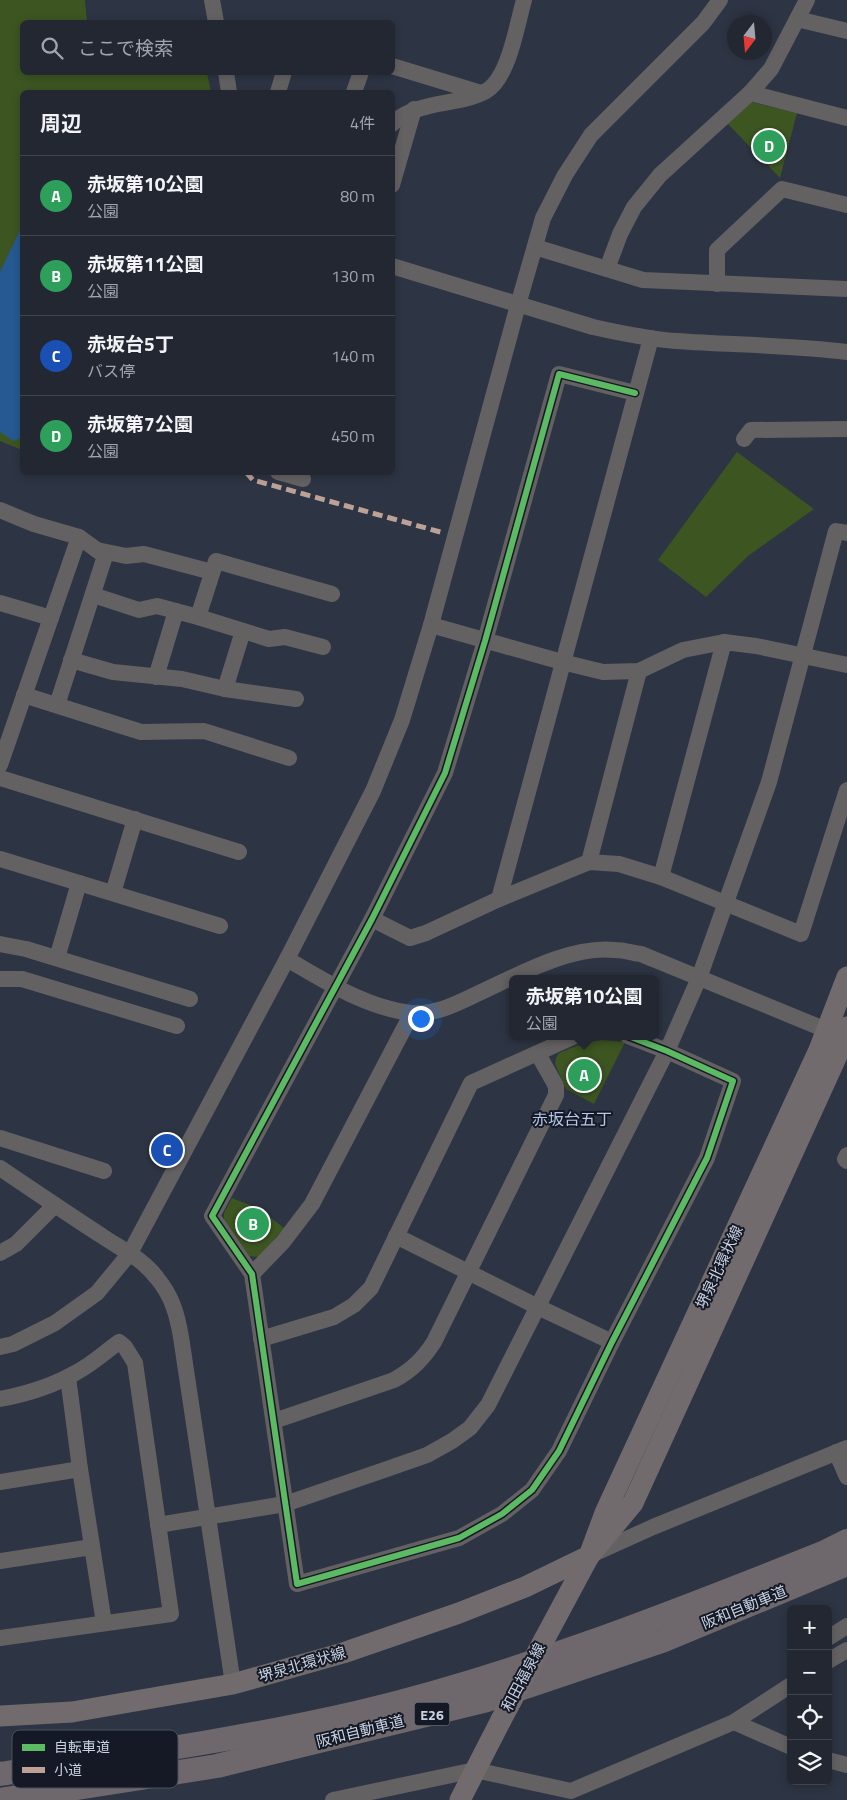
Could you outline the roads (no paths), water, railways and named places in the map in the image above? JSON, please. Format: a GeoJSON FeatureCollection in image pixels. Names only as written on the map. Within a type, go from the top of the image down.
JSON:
{"type":"FeatureCollection","features":[{"type":"Feature","properties":{"kind":"highway","name":"阪和自動車道"},"geometry":{"type":"LineString","coordinates":[[178,1747],[355,1713],[469,1683],[652,1621],[823,1554],[847,1541]]}},
{"type":"Feature","properties":{"kind":"highway","name":"阪和自動車道"},"geometry":{"type":"LineString","coordinates":[[178,1772],[217,1766],[487,1700],[662,1641],[847,1564]]}},
{"type":"Feature","properties":{"kind":"highway","name":"阪和自動車道"},"geometry":{"type":"LineString","coordinates":[[0,1800],[77,1788]]}},
{"type":"Feature","properties":{"kind":"main road","name":"堺泉北環状線"},"geometry":{"type":"LineString","coordinates":[[0,1716],[72,1712],[233,1684],[343,1653],[459,1613],[525,1587],[589,1556],[605,1513],[841,1033],[847,977]]}},
{"type":"Feature","properties":{"kind":"main road","name":"和田福泉線"},"geometry":{"type":"LineString","coordinates":[[460,1800],[589,1556]]}},
{"type":"Feature","properties":{"kind":"street"},"geometry":{"type":"LineString","coordinates":[[212,0],[216,20]]}},
{"type":"Feature","properties":{"kind":"street"},"geometry":{"type":"LineString","coordinates":[[395,122],[414,109],[472,96],[487,90],[496,82],[504,68],[524,0]]}},
{"type":"Feature","properties":{"kind":"street"},"geometry":{"type":"LineString","coordinates":[[0,1347],[12,1344],[55,1324],[97,1293],[130,1253],[287,959],[373,790],[402,720],[431,625],[543,218],[565,175],[591,136],[703,23],[720,0]]}},
{"type":"Feature","properties":{"kind":"street"},"geometry":{"type":"LineString","coordinates":[[608,269],[620,234],[634,207],[660,175],[750,93],[771,69],[807,0]]}},
{"type":"Feature","properties":{"kind":"street"},"geometry":{"type":"LineString","coordinates":[[797,19],[847,31]]}},
{"type":"Feature","properties":{"kind":"street"},"geometry":{"type":"LineString","coordinates":[[395,67],[481,93]]}},
{"type":"Feature","properties":{"kind":"street"},"geometry":{"type":"LineString","coordinates":[[226,75],[229,90]]}},
{"type":"Feature","properties":{"kind":"street"},"geometry":{"type":"LineString","coordinates":[[279,90],[283,75]]}},
{"type":"Feature","properties":{"kind":"street"},"geometry":{"type":"LineString","coordinates":[[355,90],[360,75]]}},
{"type":"Feature","properties":{"kind":"street"},"geometry":{"type":"LineString","coordinates":[[750,93],[847,118]]}},
{"type":"Feature","properties":{"kind":"street"},"geometry":{"type":"LineString","coordinates":[[395,175],[414,109]]}},
{"type":"Feature","properties":{"kind":"street"},"geometry":{"type":"LineString","coordinates":[[717,284],[717,250],[782,189],[847,205]]}},
{"type":"Feature","properties":{"kind":"street"},"geometry":{"type":"LineString","coordinates":[[535,247],[643,280],[847,289]]}},
{"type":"Feature","properties":{"kind":"street"},"geometry":{"type":"LineString","coordinates":[[395,267],[593,327],[651,338],[674,341],[818,348],[847,352]]}},
{"type":"Feature","properties":{"kind":"street"},"geometry":{"type":"LineString","coordinates":[[499,899],[651,338]]}},
{"type":"Feature","properties":{"kind":"street"},"geometry":{"type":"LineString","coordinates":[[635,393],[559,374],[485,641],[445,773],[372,919],[212,1216],[252,1274],[297,1584],[459,1538],[502,1514],[532,1490],[559,1451],[612,1342],[707,1158],[733,1081],[638,1040]]}},
{"type":"Feature","properties":{"kind":"street"},"geometry":{"type":"LineString","coordinates":[[744,439],[752,430],[847,429]]}},
{"type":"Feature","properties":{"kind":"street"},"geometry":{"type":"LineString","coordinates":[[289,475],[303,479]]}},
{"type":"Feature","properties":{"kind":"street"},"geometry":{"type":"LineString","coordinates":[[0,510],[34,524],[79,537],[105,556],[56,705]]}},
{"type":"Feature","properties":{"kind":"street"},"geometry":{"type":"LineString","coordinates":[[158,1524],[285,1504],[427,1455],[470,1428],[488,1405],[667,1051],[699,978],[769,782],[836,531],[847,533]]}},
{"type":"Feature","properties":{"kind":"street"},"geometry":{"type":"LineString","coordinates":[[0,764],[79,537]]}},
{"type":"Feature","properties":{"kind":"street"},"geometry":{"type":"LineString","coordinates":[[97,550],[126,556],[144,554],[212,572]]}},
{"type":"Feature","properties":{"kind":"street"},"geometry":{"type":"LineString","coordinates":[[198,617],[216,561],[332,594]]}},
{"type":"Feature","properties":{"kind":"street"},"geometry":{"type":"LineString","coordinates":[[93,595],[139,610],[157,606],[269,639],[285,637],[323,646]]}},
{"type":"Feature","properties":{"kind":"street"},"geometry":{"type":"LineString","coordinates":[[1,607],[50,618]]}},
{"type":"Feature","properties":{"kind":"street"},"geometry":{"type":"LineString","coordinates":[[156,677],[176,611]]}},
{"type":"Feature","properties":{"kind":"street"},"geometry":{"type":"LineString","coordinates":[[431,625],[603,672],[639,671],[683,650],[724,642],[756,646],[847,665]]}},
{"type":"Feature","properties":{"kind":"street"},"geometry":{"type":"LineString","coordinates":[[225,689],[243,631]]}},
{"type":"Feature","properties":{"kind":"street"},"geometry":{"type":"LineString","coordinates":[[661,877],[724,642]]}},
{"type":"Feature","properties":{"kind":"street"},"geometry":{"type":"LineString","coordinates":[[71,660],[113,672],[182,679],[225,689],[296,699]]}},
{"type":"Feature","properties":{"kind":"street"},"geometry":{"type":"LineString","coordinates":[[589,862],[639,671]]}},
{"type":"Feature","properties":{"kind":"street"},"geometry":{"type":"LineString","coordinates":[[24,695],[141,732],[204,731],[289,758]]}},
{"type":"Feature","properties":{"kind":"street"},"geometry":{"type":"LineString","coordinates":[[0,778],[239,852]]}},
{"type":"Feature","properties":{"kind":"street"},"geometry":{"type":"LineString","coordinates":[[372,919],[410,938],[426,933],[499,899],[589,862],[619,864],[661,877],[801,934],[847,790]]}},
{"type":"Feature","properties":{"kind":"street"},"geometry":{"type":"LineString","coordinates":[[112,893],[135,819]]}},
{"type":"Feature","properties":{"kind":"street"},"geometry":{"type":"LineString","coordinates":[[0,859],[220,926]]}},
{"type":"Feature","properties":{"kind":"street"},"geometry":{"type":"LineString","coordinates":[[57,958],[79,883]]}},
{"type":"Feature","properties":{"kind":"street"},"geometry":{"type":"LineString","coordinates":[[0,944],[26,949],[190,999]]}},
{"type":"Feature","properties":{"kind":"street"},"geometry":{"type":"LineString","coordinates":[[519,975],[540,965],[580,952],[614,949],[641,954],[841,1033]]}},
{"type":"Feature","properties":{"kind":"street"},"geometry":{"type":"LineString","coordinates":[[287,959],[335,986],[385,1008],[412,1013],[428,1013],[450,1007],[509,979]]}},
{"type":"Feature","properties":{"kind":"street"},"geometry":{"type":"LineString","coordinates":[[0,979],[22,979],[177,1026]]}},
{"type":"Feature","properties":{"kind":"street"},"geometry":{"type":"LineString","coordinates":[[252,1274],[283,1242],[312,1204],[412,1013]]}},
{"type":"Feature","properties":{"kind":"street"},"geometry":{"type":"LineString","coordinates":[[261,1339],[334,1317],[354,1305],[371,1288],[471,1083],[567,1040]]}},
{"type":"Feature","properties":{"kind":"street"},"geometry":{"type":"LineString","coordinates":[[274,1422],[394,1380],[408,1373],[424,1358],[434,1342],[556,1095],[556,1086],[538,1054]]}},
{"type":"Feature","properties":{"kind":"street"},"geometry":{"type":"LineString","coordinates":[[0,1138],[104,1171]]}},
{"type":"Feature","properties":{"kind":"street"},"geometry":{"type":"LineString","coordinates":[[847,1155],[845,1160],[847,1160]]}},
{"type":"Feature","properties":{"kind":"street"},"geometry":{"type":"LineString","coordinates":[[0,1168],[130,1253],[156,1276],[172,1299],[177,1313],[233,1684]]}},
{"type":"Feature","properties":{"kind":"street"},"geometry":{"type":"LineString","coordinates":[[0,1253],[16,1244],[55,1205]]}},
{"type":"Feature","properties":{"kind":"street"},"geometry":{"type":"LineString","coordinates":[[396,1236],[538,1308],[612,1342]]}},
{"type":"Feature","properties":{"kind":"street"},"geometry":{"type":"LineString","coordinates":[[0,1399],[41,1389],[68,1377],[78,1372],[119,1342],[125,1347],[135,1363],[170,1614],[0,1638]]}},
{"type":"Feature","properties":{"kind":"street"},"geometry":{"type":"LineString","coordinates":[[68,1377],[80,1470],[104,1623]]}},
{"type":"Feature","properties":{"kind":"street"},"geometry":{"type":"LineString","coordinates":[[589,1556],[653,1527],[842,1450],[847,1478]]}},
{"type":"Feature","properties":{"kind":"street"},"geometry":{"type":"LineString","coordinates":[[0,1482],[80,1470]]}},
{"type":"Feature","properties":{"kind":"street"},"geometry":{"type":"LineString","coordinates":[[0,1561],[92,1547]]}},
{"type":"Feature","properties":{"kind":"street"},"geometry":{"type":"LineString","coordinates":[[832,1635],[847,1626]]}},
{"type":"Feature","properties":{"kind":"street"},"geometry":{"type":"LineString","coordinates":[[832,1659],[847,1650]]}},
{"type":"Feature","properties":{"kind":"street"},"geometry":{"type":"LineString","coordinates":[[333,1800],[354,1798],[475,1770],[570,1795],[734,1722],[787,1688]]}},
{"type":"Feature","properties":{"kind":"street"},"geometry":{"type":"LineString","coordinates":[[734,1722],[787,1745]]}},
{"type":"Feature","properties":{"kind":"street"},"geometry":{"type":"LineString","coordinates":[[832,1761],[847,1765]]}},
{"type":"Feature","properties":{"kind":"water"},"geometry":{"type":"Polygon","coordinates":[[[20,230],[20,438],[14,441],[0,432],[0,272],[20,230]]]}},
{"type":"Feature","properties":{"kind":"place","name":"赤坂第7公園"},"geometry":{"type":"Point","coordinates":[769,146]}},
{"type":"Feature","properties":{"kind":"place","name":"赤坂第10公園"},"geometry":{"type":"Point","coordinates":[584,1075]}},
{"type":"Feature","properties":{"kind":"place","name":"赤坂台5丁"},"geometry":{"type":"Point","coordinates":[167,1150]}},
{"type":"Feature","properties":{"kind":"place","name":"赤坂第11公園"},"geometry":{"type":"Point","coordinates":[253,1224]}},
{"type":"Feature","properties":{"kind":"district","name":"赤坂台五丁"},"geometry":{"type":"Point","coordinates":[572,1119]}}]}
